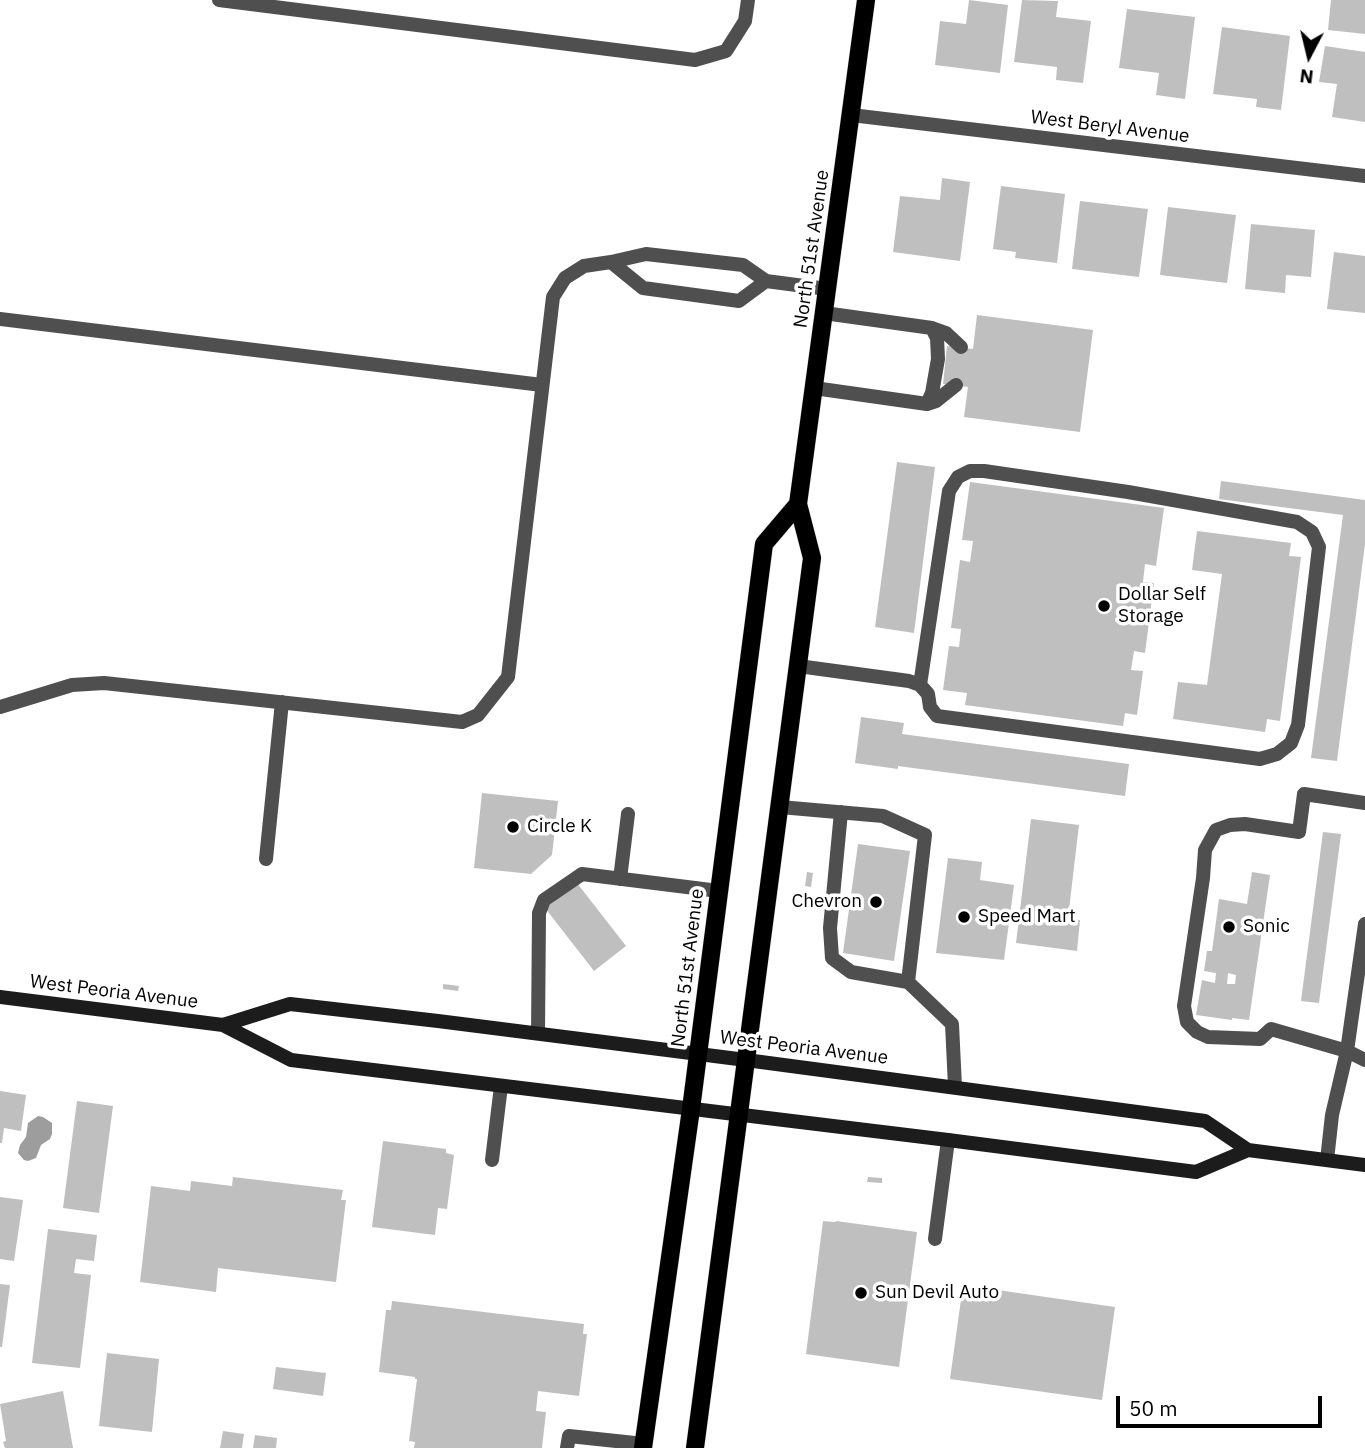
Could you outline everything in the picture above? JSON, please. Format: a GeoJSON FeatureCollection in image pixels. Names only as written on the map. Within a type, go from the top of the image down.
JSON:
{"type":"FeatureCollection","features":[{"type":"Feature","properties":{"kind":"main road","name":"North 51st Avenue"},"geometry":{"type":"LineString","coordinates":[[695,1448],[812,558],[798,504],[866,0]]}},
{"type":"Feature","properties":{"kind":"main road","name":"North 51st Avenue"},"geometry":{"type":"LineString","coordinates":[[644,1446],[691,1109],[764,544],[798,504]]}},
{"type":"Feature","properties":{"kind":"main road","name":"West Peoria Avenue"},"geometry":{"type":"LineString","coordinates":[[0,998],[223,1025],[290,1060],[1196,1172],[1248,1150]]}},
{"type":"Feature","properties":{"kind":"main road","name":"West Peoria Avenue"},"geometry":{"type":"LineString","coordinates":[[223,1025],[290,1004],[538,1033],[1205,1121],[1248,1150],[1365,1164]]}},
{"type":"Feature","properties":{"kind":"street"},"geometry":{"type":"LineString","coordinates":[[219,0],[695,60],[726,51],[745,21],[748,0]]}},
{"type":"Feature","properties":{"kind":"street","name":"West Beryl Avenue"},"geometry":{"type":"LineString","coordinates":[[851,115],[1365,176]]}},
{"type":"Feature","properties":{"kind":"street"},"geometry":{"type":"LineString","coordinates":[[0,707],[72,685],[104,682],[462,722],[478,715],[508,677],[552,297],[565,278],[584,266],[646,254],[743,265],[766,281],[827,289]]}},
{"type":"Feature","properties":{"kind":"street"},"geometry":{"type":"LineString","coordinates":[[611,262],[643,288],[739,301],[766,281]]}},
{"type":"Feature","properties":{"kind":"street"},"geometry":{"type":"LineString","coordinates":[[824,313],[932,328],[946,332],[961,347]]}},
{"type":"Feature","properties":{"kind":"street"},"geometry":{"type":"LineString","coordinates":[[0,319],[542,385]]}},
{"type":"Feature","properties":{"kind":"street"},"geometry":{"type":"LineString","coordinates":[[927,404],[932,393],[938,359],[937,338],[932,328]]}},
{"type":"Feature","properties":{"kind":"street"},"geometry":{"type":"LineString","coordinates":[[814,388],[927,404],[936,401],[956,385]]}},
{"type":"Feature","properties":{"kind":"street"},"geometry":{"type":"LineString","coordinates":[[798,666],[909,681],[920,685],[928,694],[930,706],[937,716],[1260,759],[1277,754],[1291,743],[1298,725],[1320,547],[1312,532],[1297,522],[1128,492],[970,471],[958,477],[949,491],[920,685]]}},
{"type":"Feature","properties":{"kind":"street"},"geometry":{"type":"LineString","coordinates":[[266,859],[282,702]]}},
{"type":"Feature","properties":{"kind":"street"},"geometry":{"type":"LineString","coordinates":[[1365,803],[1304,794],[1300,832],[1244,824],[1216,830],[1205,850],[1184,1006],[1186,1022],[1208,1037],[1260,1039],[1270,1030],[1347,1051],[1365,1060]]}},
{"type":"Feature","properties":{"kind":"street"},"geometry":{"type":"LineString","coordinates":[[779,807],[883,816],[925,835],[908,982]]}},
{"type":"Feature","properties":{"kind":"street"},"geometry":{"type":"LineString","coordinates":[[841,812],[830,928],[832,958],[851,972],[908,982],[952,1024],[955,1087]]}},
{"type":"Feature","properties":{"kind":"street"},"geometry":{"type":"LineString","coordinates":[[620,879],[628,814]]}},
{"type":"Feature","properties":{"kind":"street"},"geometry":{"type":"LineString","coordinates":[[538,1033],[539,914],[544,900],[582,874],[719,891]]}},
{"type":"Feature","properties":{"kind":"street"},"geometry":{"type":"LineString","coordinates":[[1327,1160],[1332,1115],[1347,1051],[1365,924]]}},
{"type":"Feature","properties":{"kind":"street"},"geometry":{"type":"LineString","coordinates":[[492,1160],[501,1086]]}},
{"type":"Feature","properties":{"kind":"street"},"geometry":{"type":"LineString","coordinates":[[935,1238],[948,1140]]}},
{"type":"Feature","properties":{"kind":"street"},"geometry":{"type":"LineString","coordinates":[[567,1448],[569,1436],[644,1446]]}},
{"type":"Feature","properties":{"kind":"shaded area"},"geometry":{"type":"Polygon","coordinates":[[[38,1116],[52,1123],[52,1134],[50,1139],[41,1145],[36,1158],[24,1160],[18,1153],[20,1145],[26,1137],[28,1123],[38,1116]]]}},
{"type":"Feature","properties":{"kind":"building"},"geometry":{"type":"Polygon","coordinates":[[[969,0],[1008,5],[1000,73],[935,65],[940,21],[966,24],[969,0]]]}},
{"type":"Feature","properties":{"kind":"building"},"geometry":{"type":"Polygon","coordinates":[[[1022,0],[1058,1],[1056,17],[1091,21],[1083,83],[1056,80],[1057,67],[1014,62],[1022,0]]]}},
{"type":"Feature","properties":{"kind":"building"},"geometry":{"type":"Polygon","coordinates":[[[1331,0],[1365,0],[1365,34],[1328,30],[1331,0]]]}},
{"type":"Feature","properties":{"kind":"building"},"geometry":{"type":"Polygon","coordinates":[[[1127,9],[1195,17],[1185,99],[1156,95],[1159,73],[1119,68],[1127,9]]]}},
{"type":"Feature","properties":{"kind":"building"},"geometry":{"type":"Polygon","coordinates":[[[1222,27],[1290,36],[1281,110],[1256,107],[1257,99],[1213,94],[1222,27]]]}},
{"type":"Feature","properties":{"kind":"building"},"geometry":{"type":"Polygon","coordinates":[[[1325,46],[1365,52],[1365,122],[1332,117],[1337,84],[1319,82],[1325,46]]]}},
{"type":"Feature","properties":{"kind":"building"},"geometry":{"type":"Polygon","coordinates":[[[942,178],[970,182],[960,261],[893,252],[900,196],[940,200],[942,178]]]}},
{"type":"Feature","properties":{"kind":"building"},"geometry":{"type":"Polygon","coordinates":[[[1001,186],[1065,194],[1057,263],[1015,258],[1016,252],[993,249],[1001,186]]]}},
{"type":"Feature","properties":{"kind":"building"},"geometry":{"type":"Polygon","coordinates":[[[1080,201],[1148,209],[1139,277],[1072,269],[1080,201]]]}},
{"type":"Feature","properties":{"kind":"building"},"geometry":{"type":"Polygon","coordinates":[[[1168,207],[1236,215],[1227,283],[1160,275],[1168,207]]]}},
{"type":"Feature","properties":{"kind":"building"},"geometry":{"type":"Polygon","coordinates":[[[1251,224],[1315,230],[1311,277],[1286,275],[1285,293],[1245,289],[1251,224]]]}},
{"type":"Feature","properties":{"kind":"building"},"geometry":{"type":"Polygon","coordinates":[[[1334,252],[1365,256],[1365,313],[1327,309],[1334,252]]]}},
{"type":"Feature","properties":{"kind":"building"},"geometry":{"type":"Polygon","coordinates":[[[977,315],[1093,330],[1080,432],[964,417],[968,387],[943,384],[947,346],[973,349],[977,315]]]}},
{"type":"Feature","properties":{"kind":"building"},"geometry":{"type":"Polygon","coordinates":[[[897,462],[935,467],[914,633],[875,627],[897,462]]]}},
{"type":"Feature","properties":{"kind":"building"},"geometry":{"type":"Polygon","coordinates":[[[1221,481],[1365,500],[1365,544],[1337,761],[1311,758],[1343,515],[1219,499],[1221,481]]]}},
{"type":"Feature","properties":{"kind":"building"},"geometry":{"type":"Polygon","coordinates":[[[970,482],[1164,508],[1156,566],[1145,564],[1143,582],[1154,583],[1145,653],[1134,651],[1131,670],[1143,671],[1137,715],[1125,713],[1123,726],[965,705],[967,693],[943,690],[949,646],[959,647],[961,629],[951,628],[960,560],[970,562],[973,541],[962,540],[970,482]]]}},
{"type":"Feature","properties":{"kind":"building"},"geometry":{"type":"Polygon","coordinates":[[[1197,531],[1291,543],[1289,556],[1301,557],[1280,721],[1267,719],[1265,732],[1173,719],[1178,682],[1207,685],[1222,574],[1192,570],[1197,531]]]}},
{"type":"Feature","properties":{"kind":"building"},"geometry":{"type":"Polygon","coordinates":[[[861,717],[904,723],[902,734],[1129,764],[1125,796],[898,766],[898,769],[855,763],[861,717]]]}},
{"type":"Feature","properties":{"kind":"building","name":"Circle K"},"geometry":{"type":"Polygon","coordinates":[[[482,793],[558,801],[552,855],[531,874],[474,868],[482,793]]]}},
{"type":"Feature","properties":{"kind":"building"},"geometry":{"type":"Polygon","coordinates":[[[1031,819],[1079,825],[1068,918],[1080,920],[1077,951],[1016,943],[1031,819]]]}},
{"type":"Feature","properties":{"kind":"building"},"geometry":{"type":"Polygon","coordinates":[[[1323,832],[1341,834],[1319,1003],[1301,1001],[1323,832]]]}},
{"type":"Feature","properties":{"kind":"building","name":"Chevron"},"geometry":{"type":"Polygon","coordinates":[[[858,844],[910,851],[894,961],[843,953],[858,844]]]}},
{"type":"Feature","properties":{"kind":"building","name":"Speed Mart"},"geometry":{"type":"Polygon","coordinates":[[[948,858],[982,862],[980,880],[1014,885],[1004,960],[936,953],[948,858]]]}},
{"type":"Feature","properties":{"kind":"building"},"geometry":{"type":"Polygon","coordinates":[[[807,872],[813,873],[811,887],[805,886],[807,872]]]}},
{"type":"Feature","properties":{"kind":"building"},"geometry":{"type":"Polygon","coordinates":[[[1252,872],[1270,875],[1249,1020],[1196,1015],[1202,980],[1215,983],[1216,973],[1204,971],[1207,951],[1212,951],[1219,899],[1247,904],[1252,872]],[[1228,973],[1227,984],[1235,984],[1236,975],[1228,973]]]}},
{"type":"Feature","properties":{"kind":"building","name":"Circle K"},"geometry":{"type":"Polygon","coordinates":[[[577,883],[626,946],[594,971],[545,908],[577,883]]]}},
{"type":"Feature","properties":{"kind":"building"},"geometry":{"type":"Polygon","coordinates":[[[443,984],[459,986],[458,991],[443,989],[443,984]]]}},
{"type":"Feature","properties":{"kind":"building"},"geometry":{"type":"Polygon","coordinates":[[[0,1091],[26,1095],[21,1131],[4,1128],[2,1143],[0,1143],[0,1091]]]}},
{"type":"Feature","properties":{"kind":"building"},"geometry":{"type":"Polygon","coordinates":[[[77,1101],[113,1106],[99,1213],[63,1208],[77,1101]]]}},
{"type":"Feature","properties":{"kind":"building"},"geometry":{"type":"Polygon","coordinates":[[[383,1141],[446,1149],[446,1153],[454,1155],[447,1209],[438,1208],[435,1235],[372,1227],[383,1141]]]}},
{"type":"Feature","properties":{"kind":"building"},"geometry":{"type":"Polygon","coordinates":[[[233,1177],[343,1190],[341,1200],[346,1200],[336,1282],[218,1268],[216,1292],[140,1282],[151,1186],[190,1191],[191,1181],[232,1186],[233,1177]]]}},
{"type":"Feature","properties":{"kind":"building"},"geometry":{"type":"Polygon","coordinates":[[[868,1177],[882,1178],[882,1183],[867,1182],[868,1177]]]}},
{"type":"Feature","properties":{"kind":"building"},"geometry":{"type":"Polygon","coordinates":[[[0,1197],[23,1200],[14,1261],[0,1259],[0,1197]]]}},
{"type":"Feature","properties":{"kind":"building","name":"Sun Devil Auto"},"geometry":{"type":"Polygon","coordinates":[[[823,1221],[917,1232],[899,1367],[806,1354],[823,1221]]]}},
{"type":"Feature","properties":{"kind":"building"},"geometry":{"type":"Polygon","coordinates":[[[48,1229],[97,1235],[94,1261],[76,1259],[74,1273],[91,1275],[80,1368],[32,1363],[48,1229]]]}},
{"type":"Feature","properties":{"kind":"building"},"geometry":{"type":"Polygon","coordinates":[[[0,1284],[10,1285],[2,1347],[0,1347],[0,1284]]]}},
{"type":"Feature","properties":{"kind":"building"},"geometry":{"type":"Polygon","coordinates":[[[963,1285],[1115,1307],[1102,1400],[950,1379],[963,1285]]]}},
{"type":"Feature","properties":{"kind":"building"},"geometry":{"type":"Polygon","coordinates":[[[392,1301],[584,1324],[583,1334],[587,1334],[579,1396],[538,1391],[536,1411],[546,1412],[542,1448],[414,1448],[415,1442],[409,1441],[417,1379],[379,1372],[386,1310],[391,1310],[392,1301]]]}},
{"type":"Feature","properties":{"kind":"building"},"geometry":{"type":"Polygon","coordinates":[[[107,1353],[159,1359],[152,1432],[99,1426],[107,1353]]]}},
{"type":"Feature","properties":{"kind":"building"},"geometry":{"type":"Polygon","coordinates":[[[276,1367],[326,1373],[323,1396],[273,1389],[276,1367]]]}},
{"type":"Feature","properties":{"kind":"building"},"geometry":{"type":"Polygon","coordinates":[[[63,1391],[73,1448],[5,1448],[0,1404],[63,1391]]]}},
{"type":"Feature","properties":{"kind":"building"},"geometry":{"type":"Polygon","coordinates":[[[223,1431],[244,1434],[242,1448],[220,1448],[223,1431]]]}},
{"type":"Feature","properties":{"kind":"building"},"geometry":{"type":"Polygon","coordinates":[[[255,1435],[277,1438],[276,1448],[253,1448],[255,1435]]]}},
{"type":"Feature","properties":{"kind":"place","name":"Dollar Self Storage"},"geometry":{"type":"Point","coordinates":[1104,606]}},
{"type":"Feature","properties":{"kind":"place","name":"Circle K"},"geometry":{"type":"Point","coordinates":[513,827]}},
{"type":"Feature","properties":{"kind":"place","name":"Chevron"},"geometry":{"type":"Point","coordinates":[876,902]}},
{"type":"Feature","properties":{"kind":"place","name":"Speed Mart"},"geometry":{"type":"Point","coordinates":[964,917]}},
{"type":"Feature","properties":{"kind":"place","name":"Sonic"},"geometry":{"type":"Point","coordinates":[1229,927]}},
{"type":"Feature","properties":{"kind":"place","name":"Sun Devil Auto"},"geometry":{"type":"Point","coordinates":[861,1293]}}]}
